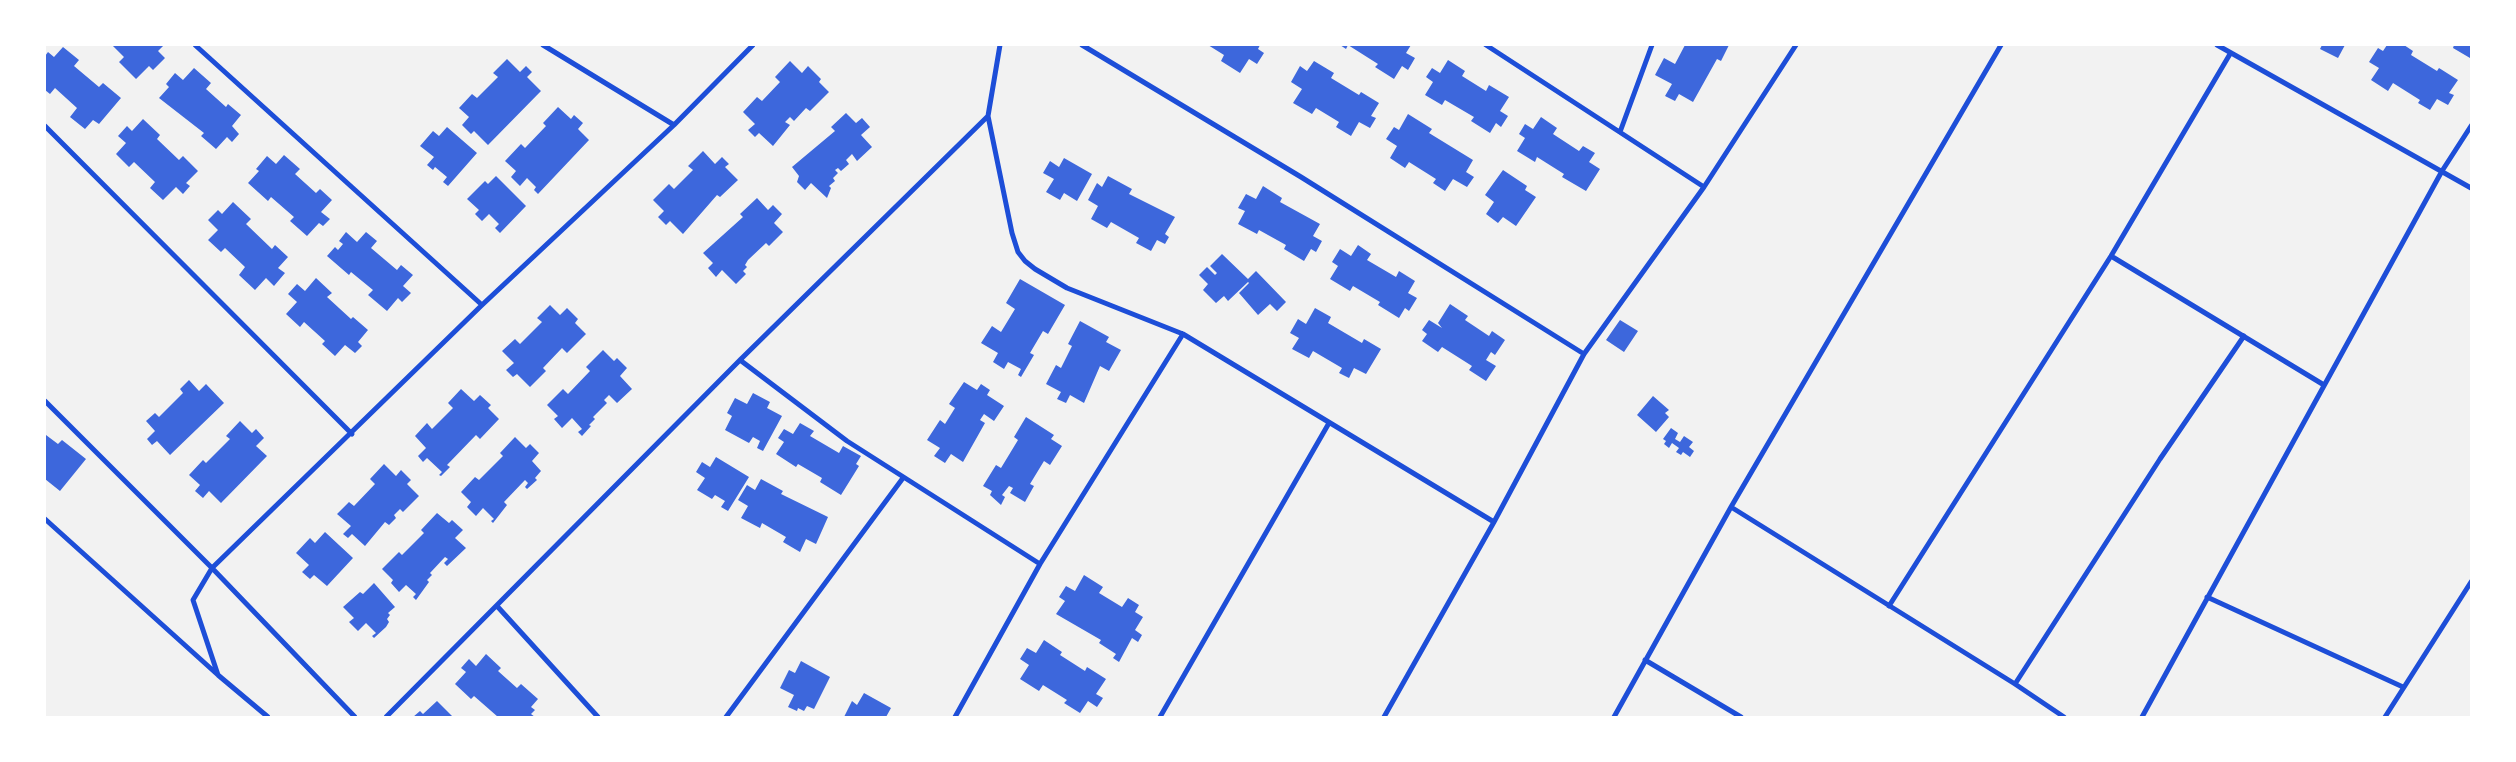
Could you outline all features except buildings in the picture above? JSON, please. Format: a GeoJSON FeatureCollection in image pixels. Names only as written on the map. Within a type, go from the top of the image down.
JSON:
{"type":"FeatureCollection","features":[{"type":"Feature","properties":{"kind":"street"},"geometry":{"type":"LineString","coordinates":[[195,45],[482,304]]}},
{"type":"Feature","properties":{"kind":"street"},"geometry":{"type":"LineString","coordinates":[[543,45],[674,124]]}},
{"type":"Feature","properties":{"kind":"street"},"geometry":{"type":"LineString","coordinates":[[218,675],[193,600],[212,568],[352,434],[482,304],[674,124],[753,45]]}},
{"type":"Feature","properties":{"kind":"street"},"geometry":{"type":"LineString","coordinates":[[1000,45],[988,116],[1012,233],[1018,252],[1025,261],[1067,288],[1183,334],[1494,522]]}},
{"type":"Feature","properties":{"kind":"street"},"geometry":{"type":"LineString","coordinates":[[1082,45],[1302,177],[1584,354]]}},
{"type":"Feature","properties":{"kind":"street"},"geometry":{"type":"LineString","coordinates":[[1486,45],[1704,187]]}},
{"type":"Feature","properties":{"kind":"street"},"geometry":{"type":"LineString","coordinates":[[1620,132],[1652,45]]}},
{"type":"Feature","properties":{"kind":"street"},"geometry":{"type":"LineString","coordinates":[[1384,717],[1494,522],[1584,354],[1704,187],[1796,45]]}},
{"type":"Feature","properties":{"kind":"street"},"geometry":{"type":"LineString","coordinates":[[1614,717],[1731,507],[2001,45]]}},
{"type":"Feature","properties":{"kind":"street"},"geometry":{"type":"LineString","coordinates":[[2217,45],[2471,188]]}},
{"type":"Feature","properties":{"kind":"street"},"geometry":{"type":"LineString","coordinates":[[1889,606],[2111,256],[2230,54]]}},
{"type":"Feature","properties":{"kind":"street"},"geometry":{"type":"LineString","coordinates":[[386,717],[740,360],[988,116]]}},
{"type":"Feature","properties":{"kind":"street"},"geometry":{"type":"LineString","coordinates":[[45,126],[352,434]]}},
{"type":"Feature","properties":{"kind":"street"},"geometry":{"type":"LineString","coordinates":[[2142,717],[2442,172],[2471,126]]}},
{"type":"Feature","properties":{"kind":"street"},"geometry":{"type":"LineString","coordinates":[[2111,256],[2324,385]]}},
{"type":"Feature","properties":{"kind":"street"},"geometry":{"type":"LineString","coordinates":[[955,717],[1040,564],[1183,334]]}},
{"type":"Feature","properties":{"kind":"street"},"geometry":{"type":"LineString","coordinates":[[2015,684],[2160,459],[2244,336]]}},
{"type":"Feature","properties":{"kind":"street"},"geometry":{"type":"LineString","coordinates":[[740,360],[847,441],[1040,564]]}},
{"type":"Feature","properties":{"kind":"street"},"geometry":{"type":"LineString","coordinates":[[45,401],[212,568],[355,717]]}},
{"type":"Feature","properties":{"kind":"street"},"geometry":{"type":"LineString","coordinates":[[1160,717],[1329,423]]}},
{"type":"Feature","properties":{"kind":"street"},"geometry":{"type":"LineString","coordinates":[[726,717],[903,478]]}},
{"type":"Feature","properties":{"kind":"street"},"geometry":{"type":"LineString","coordinates":[[1731,507],[2015,684],[2064,717]]}},
{"type":"Feature","properties":{"kind":"street"},"geometry":{"type":"LineString","coordinates":[[45,519],[218,675],[268,717]]}},
{"type":"Feature","properties":{"kind":"street"},"geometry":{"type":"LineString","coordinates":[[2385,717],[2471,582]]}},
{"type":"Feature","properties":{"kind":"street"},"geometry":{"type":"LineString","coordinates":[[2208,597],[2403,687]]}},
{"type":"Feature","properties":{"kind":"street"},"geometry":{"type":"LineString","coordinates":[[497,606],[598,717]]}},
{"type":"Feature","properties":{"kind":"street"},"geometry":{"type":"LineString","coordinates":[[1645,660],[1741,717]]}}]}
